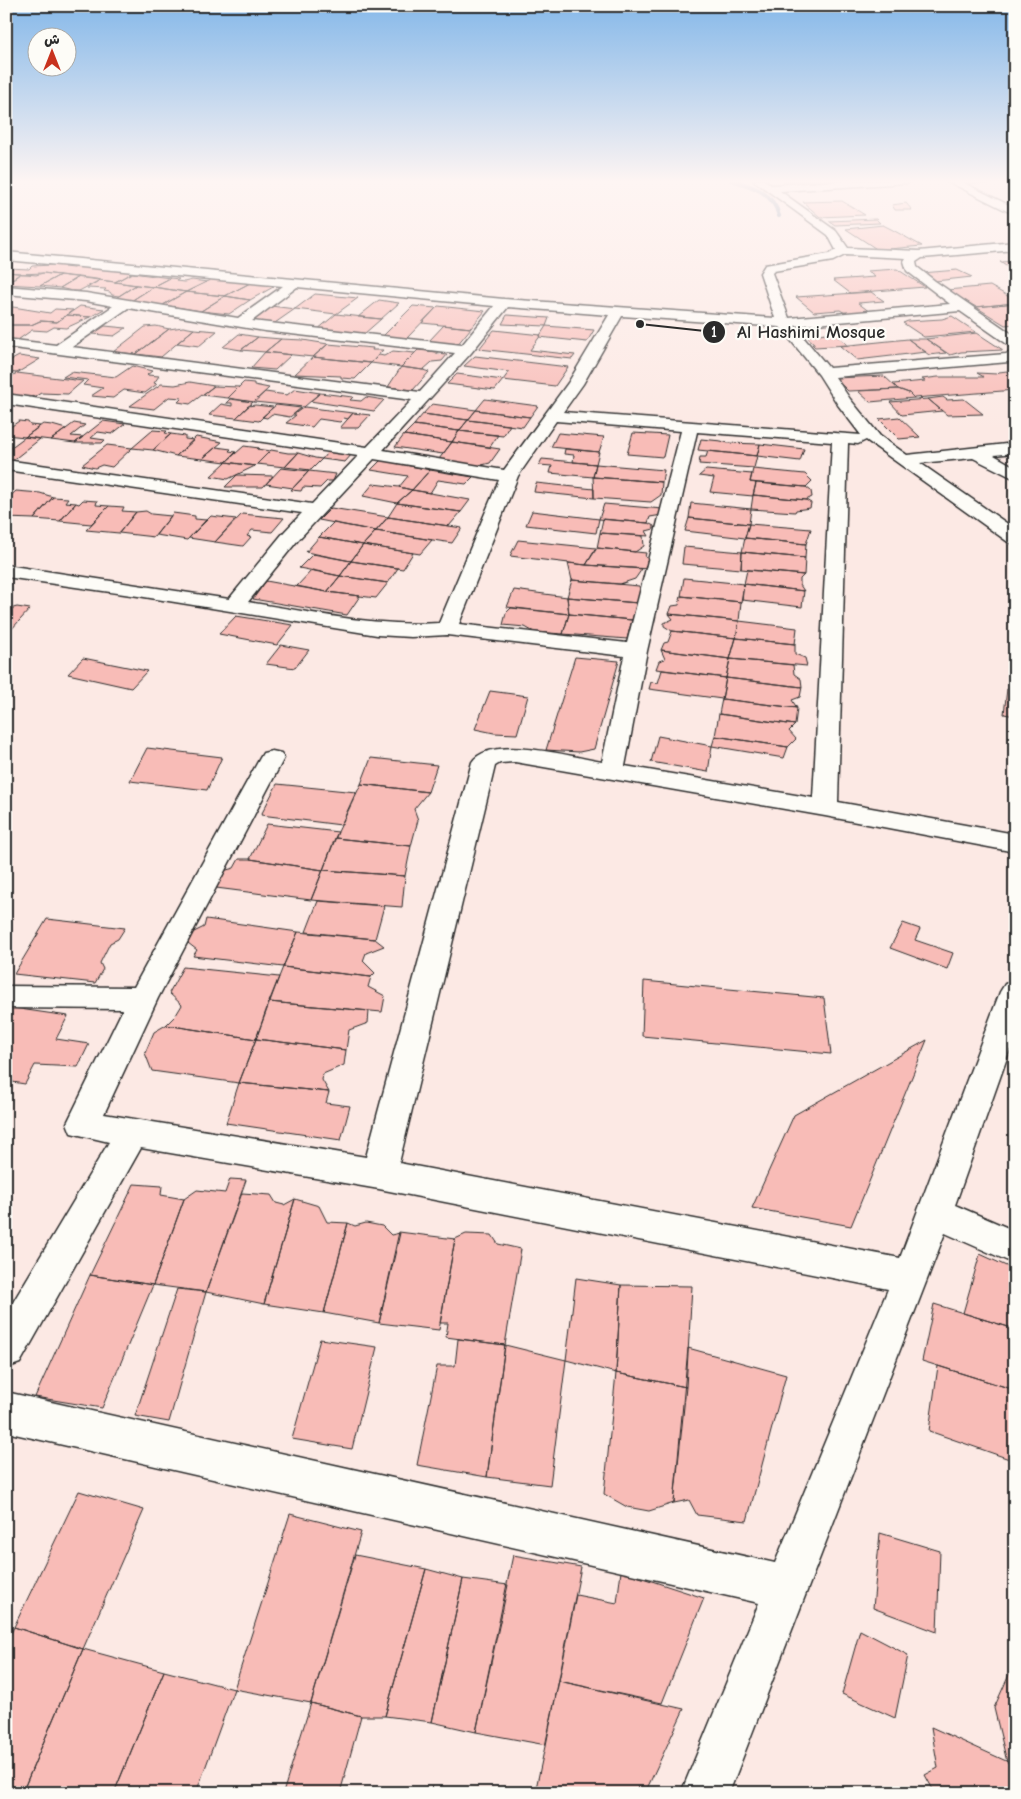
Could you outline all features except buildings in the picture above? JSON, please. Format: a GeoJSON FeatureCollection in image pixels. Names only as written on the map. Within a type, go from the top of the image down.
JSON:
{"type":"FeatureCollection","features":[{"type":"Feature","properties":{"kind":"street"},"geometry":{"type":"LineString","coordinates":[[91,264],[617,313],[784,323],[962,307]]}},
{"type":"Feature","properties":{"kind":"street"},"geometry":{"type":"LineString","coordinates":[[793,264],[769,268],[766,273],[777,308],[784,323],[825,373],[844,402],[874,440],[1015,538]]}},
{"type":"Feature","properties":{"kind":"street"},"geometry":{"type":"LineString","coordinates":[[910,264],[911,268],[930,284],[1015,343]]}},
{"type":"Feature","properties":{"kind":"street"},"geometry":{"type":"LineString","coordinates":[[240,323],[295,283]]}},
{"type":"Feature","properties":{"kind":"street"},"geometry":{"type":"LineString","coordinates":[[6,290],[86,297],[240,323],[466,350]]}},
{"type":"Feature","properties":{"kind":"street"},"geometry":{"type":"LineString","coordinates":[[60,349],[126,303]]}},
{"type":"Feature","properties":{"kind":"street"},"geometry":{"type":"LineString","coordinates":[[233,607],[292,536],[424,397],[466,350],[504,303]]}},
{"type":"Feature","properties":{"kind":"street"},"geometry":{"type":"LineString","coordinates":[[447,628],[509,476],[552,416],[617,313]]}},
{"type":"Feature","properties":{"kind":"street"},"geometry":{"type":"LineString","coordinates":[[6,343],[424,397]]}},
{"type":"Feature","properties":{"kind":"street"},"geometry":{"type":"LineString","coordinates":[[825,373],[1009,358],[1015,355]]}},
{"type":"Feature","properties":{"kind":"street"},"geometry":{"type":"LineString","coordinates":[[6,399],[371,453],[509,476]]}},
{"type":"Feature","properties":{"kind":"street"},"geometry":{"type":"LineString","coordinates":[[552,416],[690,428],[874,440]]}},
{"type":"Feature","properties":{"kind":"street"},"geometry":{"type":"LineString","coordinates":[[612,771],[636,651],[690,428]]}},
{"type":"Feature","properties":{"kind":"street"},"geometry":{"type":"LineString","coordinates":[[825,808],[840,438]]}},
{"type":"Feature","properties":{"kind":"street"},"geometry":{"type":"LineString","coordinates":[[904,460],[1015,448]]}},
{"type":"Feature","properties":{"kind":"street"},"geometry":{"type":"LineString","coordinates":[[976,452],[1015,474]]}},
{"type":"Feature","properties":{"kind":"street"},"geometry":{"type":"LineString","coordinates":[[6,465],[316,510]]}},
{"type":"Feature","properties":{"kind":"street"},"geometry":{"type":"LineString","coordinates":[[6,571],[138,590],[377,629],[411,631],[447,628],[636,651]]}},
{"type":"Feature","properties":{"kind":"street"},"geometry":{"type":"LineString","coordinates":[[379,1174],[484,762],[495,756],[515,755],[612,771],[1015,843]]}},
{"type":"Feature","properties":{"kind":"street"},"geometry":{"type":"LineString","coordinates":[[272,758],[143,998],[83,1123],[132,1133],[379,1174],[911,1277]]}},
{"type":"Feature","properties":{"kind":"street"},"geometry":{"type":"LineString","coordinates":[[705,1793],[911,1277],[1015,992]]}},
{"type":"Feature","properties":{"kind":"street"},"geometry":{"type":"LineString","coordinates":[[6,997],[143,998]]}},
{"type":"Feature","properties":{"kind":"street"},"geometry":{"type":"LineString","coordinates":[[6,1350],[132,1133]]}},
{"type":"Feature","properties":{"kind":"street"},"geometry":{"type":"LineString","coordinates":[[934,1212],[1015,1248]]}},
{"type":"Feature","properties":{"kind":"street"},"geometry":{"type":"LineString","coordinates":[[6,1412],[788,1587]]}},
{"type":"Feature","properties":{"kind":"place","name":"Al Hashimi Mosque"},"geometry":{"type":"Point","coordinates":[640,324]}}]}
